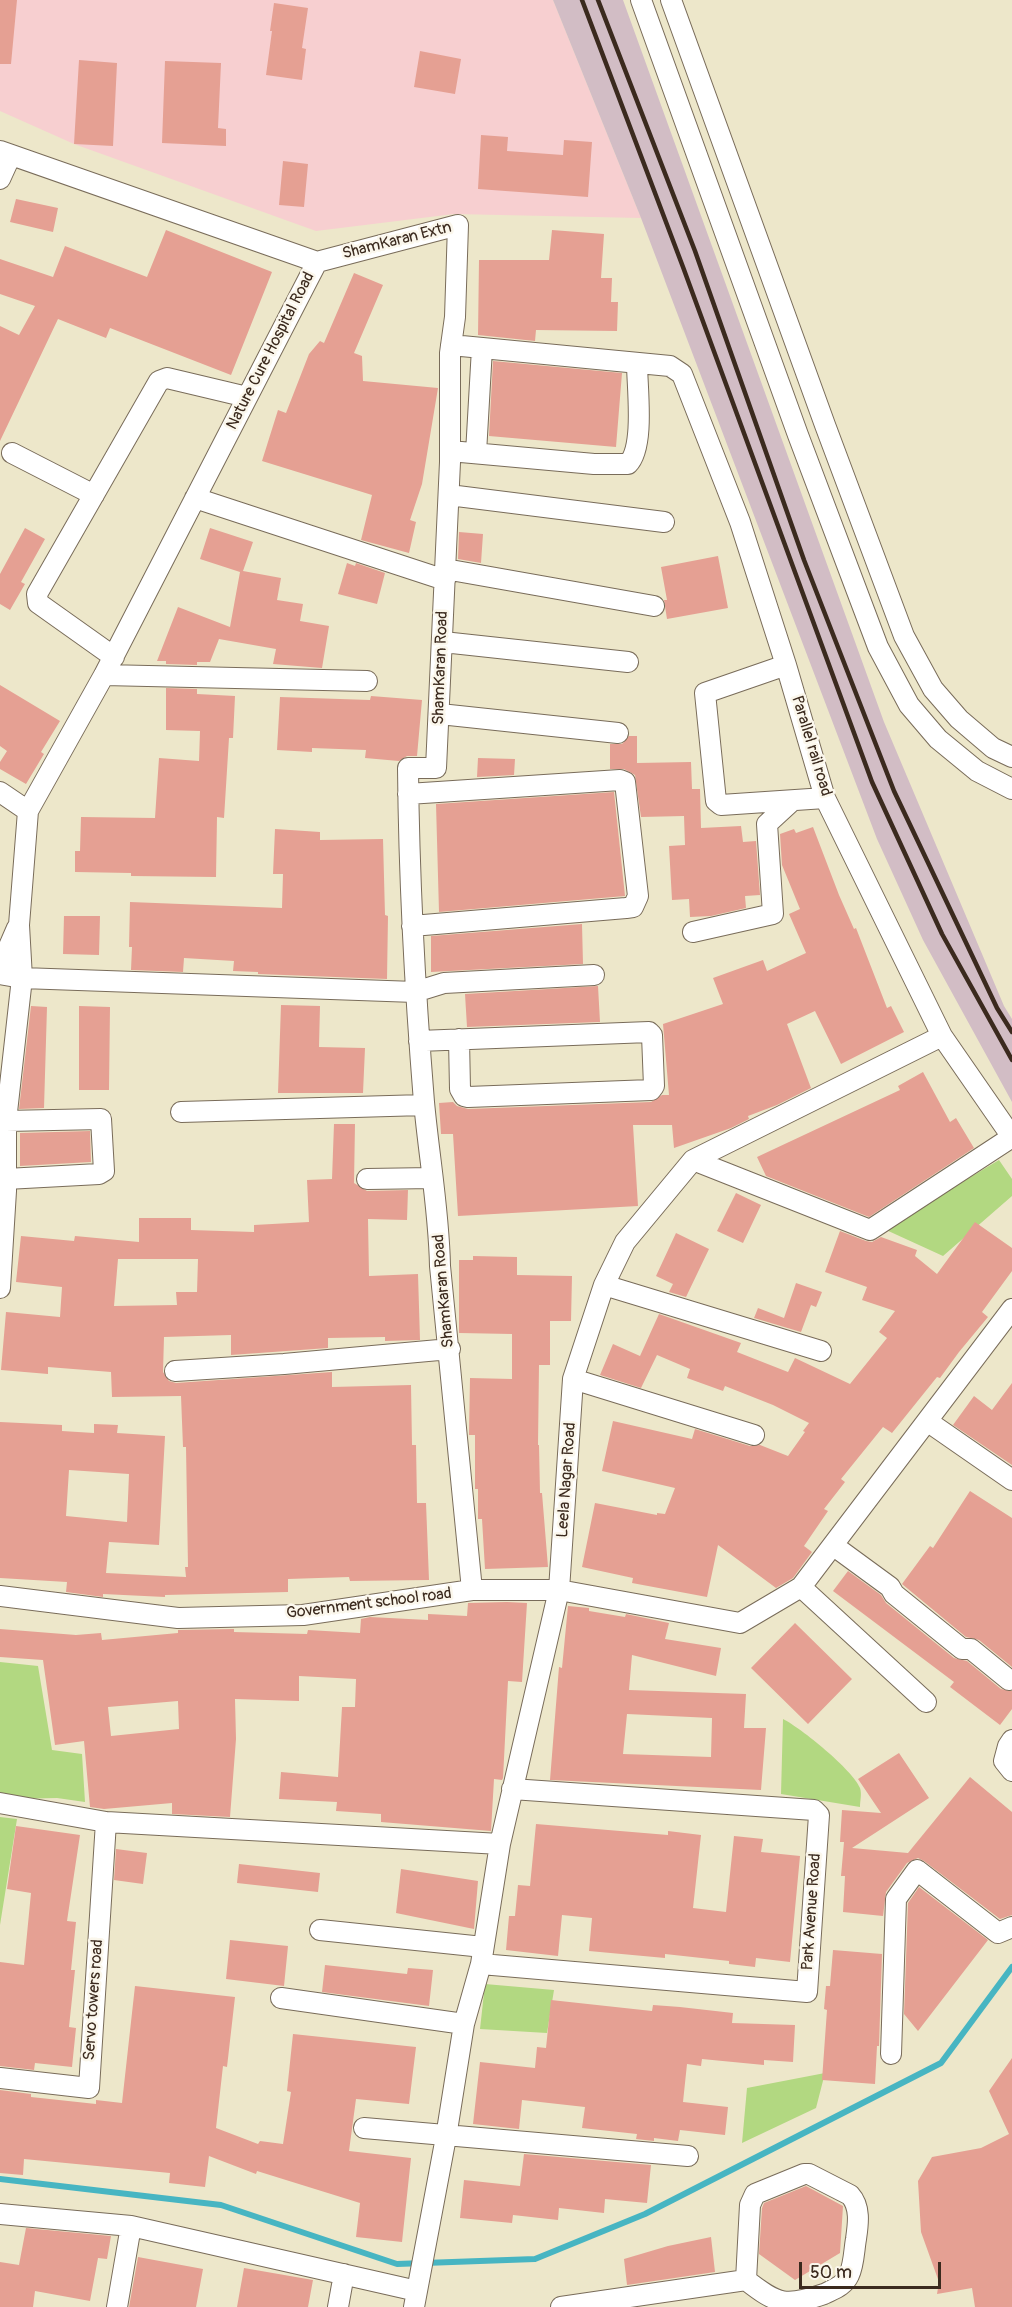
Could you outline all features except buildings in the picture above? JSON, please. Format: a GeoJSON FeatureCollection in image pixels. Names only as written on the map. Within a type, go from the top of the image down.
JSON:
{"type":"FeatureCollection","features":[{"type":"Feature","properties":{"kind":"street"},"geometry":{"type":"LineString","coordinates":[[641,0],[798,435],[878,647],[909,705],[938,739],[977,771],[1012,789]]}},
{"type":"Feature","properties":{"kind":"street"},"geometry":{"type":"LineString","coordinates":[[671,0],[904,636],[933,689],[959,719],[993,748],[1012,757]]}},
{"type":"Feature","properties":{"kind":"street"},"geometry":{"type":"LineString","coordinates":[[0,179],[6,153]]}},
{"type":"Feature","properties":{"kind":"street","name":"Nature Cure Hospital Road"},"geometry":{"type":"LineString","coordinates":[[6,153],[317,262],[114,657],[28,811]]}},
{"type":"Feature","properties":{"kind":"street","name":"ShamKaran Extn"},"geometry":{"type":"LineString","coordinates":[[317,262],[458,225],[455,317]]}},
{"type":"Feature","properties":{"kind":"street","name":"ShamKaran Road"},"geometry":{"type":"LineString","coordinates":[[455,317],[451,345],[449,495],[436,768],[408,768],[408,794],[415,992],[424,1105],[440,1235],[472,1590]]}},
{"type":"Feature","properties":{"kind":"street","name":"Parallel rail road"},"geometry":{"type":"LineString","coordinates":[[451,345],[670,366],[682,374],[740,522],[786,665],[825,798],[942,1036],[1012,1137]]}},
{"type":"Feature","properties":{"kind":"street"},"geometry":{"type":"LineString","coordinates":[[476,453],[482,348]]}},
{"type":"Feature","properties":{"kind":"street"},"geometry":{"type":"LineString","coordinates":[[450,451],[594,464],[628,464],[638,443],[637,363]]}},
{"type":"Feature","properties":{"kind":"street"},"geometry":{"type":"LineString","coordinates":[[114,657],[42,606],[37,599],[37,594],[159,381],[167,378],[247,397]]}},
{"type":"Feature","properties":{"kind":"street"},"geometry":{"type":"LineString","coordinates":[[12,453],[94,495]]}},
{"type":"Feature","properties":{"kind":"street"},"geometry":{"type":"LineString","coordinates":[[449,495],[664,522]]}},
{"type":"Feature","properties":{"kind":"street"},"geometry":{"type":"LineString","coordinates":[[195,498],[445,574],[654,606]]}},
{"type":"Feature","properties":{"kind":"street"},"geometry":{"type":"LineString","coordinates":[[443,642],[628,662]]}},
{"type":"Feature","properties":{"kind":"street"},"geometry":{"type":"LineString","coordinates":[[786,665],[708,691],[704,697],[717,803],[721,805],[825,798]]}},
{"type":"Feature","properties":{"kind":"street"},"geometry":{"type":"LineString","coordinates":[[104,675],[367,681]]}},
{"type":"Feature","properties":{"kind":"street"},"geometry":{"type":"LineString","coordinates":[[440,714],[618,733]]}},
{"type":"Feature","properties":{"kind":"street"},"geometry":{"type":"LineString","coordinates":[[408,794],[621,780],[625,782],[638,896],[633,907],[626,908],[412,926]]}},
{"type":"Feature","properties":{"kind":"street"},"geometry":{"type":"LineString","coordinates":[[0,792],[28,811],[19,925],[22,978],[6,1121],[6,1179],[0,1288]]}},
{"type":"Feature","properties":{"kind":"street"},"geometry":{"type":"LineString","coordinates":[[693,932],[772,914],[767,824],[792,801]]}},
{"type":"Feature","properties":{"kind":"street"},"geometry":{"type":"LineString","coordinates":[[0,967],[19,925]]}},
{"type":"Feature","properties":{"kind":"street"},"geometry":{"type":"LineString","coordinates":[[0,974],[22,978],[415,992],[444,983],[594,975]]}},
{"type":"Feature","properties":{"kind":"street"},"geometry":{"type":"LineString","coordinates":[[419,1041],[459,1039],[649,1032],[652,1035],[654,1086],[651,1090],[468,1097],[464,1096],[460,1089],[459,1039]]}},
{"type":"Feature","properties":{"kind":"street"},"geometry":{"type":"LineString","coordinates":[[693,1160],[942,1036]]}},
{"type":"Feature","properties":{"kind":"street"},"geometry":{"type":"LineString","coordinates":[[181,1112],[424,1105]]}},
{"type":"Feature","properties":{"kind":"street"},"geometry":{"type":"LineString","coordinates":[[6,1121],[101,1119],[104,1171],[99,1174],[6,1179]]}},
{"type":"Feature","properties":{"kind":"street"},"geometry":{"type":"LineString","coordinates":[[693,1160],[870,1230],[1012,1137]]}},
{"type":"Feature","properties":{"kind":"street","name":"Leela Nagar Road"},"geometry":{"type":"LineString","coordinates":[[410,2298],[430,2220],[464,2024],[482,1956],[500,1844],[559,1590],[573,1379],[604,1286],[625,1242],[693,1160]]}},
{"type":"Feature","properties":{"kind":"street"},"geometry":{"type":"LineString","coordinates":[[367,1179],[432,1178]]}},
{"type":"Feature","properties":{"kind":"street"},"geometry":{"type":"LineString","coordinates":[[604,1286],[821,1351]]}},
{"type":"Feature","properties":{"kind":"street"},"geometry":{"type":"LineString","coordinates":[[559,1590],[740,1623],[801,1587],[1012,1309]]}},
{"type":"Feature","properties":{"kind":"street"},"geometry":{"type":"LineString","coordinates":[[175,1371],[284,1364],[450,1348]]}},
{"type":"Feature","properties":{"kind":"street"},"geometry":{"type":"LineString","coordinates":[[573,1379],[754,1435]]}},
{"type":"Feature","properties":{"kind":"street"},"geometry":{"type":"LineString","coordinates":[[927,1421],[1012,1480]]}},
{"type":"Feature","properties":{"kind":"street"},"geometry":{"type":"LineString","coordinates":[[834,1546],[890,1587],[894,1594],[962,1649],[970,1649],[1009,1680]]}},
{"type":"Feature","properties":{"kind":"street"},"geometry":{"type":"LineString","coordinates":[[801,1587],[926,1702]]}},
{"type":"Feature","properties":{"kind":"street","name":"Government school road"},"geometry":{"type":"LineString","coordinates":[[0,1596],[178,1618],[303,1615],[472,1590],[559,1590]]}},
{"type":"Feature","properties":{"kind":"street"},"geometry":{"type":"LineString","coordinates":[[1012,1740],[1004,1761],[1012,1771]]}},
{"type":"Feature","properties":{"kind":"street","name":"Park Avenue Road"},"geometry":{"type":"LineString","coordinates":[[482,1956],[807,1992],[819,1815],[814,1810],[512,1789]]}},
{"type":"Feature","properties":{"kind":"street"},"geometry":{"type":"LineString","coordinates":[[0,1803],[106,1822],[500,1844]]}},
{"type":"Feature","properties":{"kind":"street","name":"Servo towers road"},"geometry":{"type":"LineString","coordinates":[[0,2078],[89,2088],[106,1822]]}},
{"type":"Feature","properties":{"kind":"street"},"geometry":{"type":"LineString","coordinates":[[891,2054],[896,1899],[917,1870],[998,1933],[1012,1927]]}},
{"type":"Feature","properties":{"kind":"street"},"geometry":{"type":"LineString","coordinates":[[320,1930],[482,1956]]}},
{"type":"Feature","properties":{"kind":"street"},"geometry":{"type":"LineString","coordinates":[[281,1998],[464,2024]]}},
{"type":"Feature","properties":{"kind":"street"},"geometry":{"type":"LineString","coordinates":[[364,2128],[446,2137],[688,2156]]}},
{"type":"Feature","properties":{"kind":"street"},"geometry":{"type":"LineString","coordinates":[[561,2307],[746,2280],[765,2295],[793,2305],[802,2304],[839,2287],[850,2274],[858,2228],[854,2199],[809,2174],[755,2194],[750,2205],[746,2280]]}},
{"type":"Feature","properties":{"kind":"street"},"geometry":{"type":"LineString","coordinates":[[0,2214],[131,2226],[344,2274],[410,2298]]}},
{"type":"Feature","properties":{"kind":"street"},"geometry":{"type":"LineString","coordinates":[[117,2307],[131,2226]]}},
{"type":"Feature","properties":{"kind":"street"},"geometry":{"type":"LineString","coordinates":[[338,2307],[344,2274]]}},
{"type":"Feature","properties":{"kind":"shaded area"},"geometry":{"type":"Polygon","coordinates":[[[0,0],[553,0],[641,218],[454,214],[316,231],[74,144],[0,111],[0,0]]]}},
{"type":"Feature","properties":{"kind":"shaded area"},"geometry":{"type":"Polygon","coordinates":[[[553,0],[623,0],[884,722],[1004,1006],[1012,1019],[1012,1102],[923,940],[877,839],[641,218],[553,0]]]}},
{"type":"Feature","properties":{"kind":"green space"},"geometry":{"type":"Polygon","coordinates":[[[999,1160],[1012,1179],[1012,1196],[943,1256],[884,1229],[999,1160]]]}},
{"type":"Feature","properties":{"kind":"green space"},"geometry":{"type":"Polygon","coordinates":[[[0,1662],[38,1666],[52,1750],[82,1754],[85,1802],[57,1798],[0,1798],[0,1662]]]}},
{"type":"Feature","properties":{"kind":"green space"},"geometry":{"type":"Polygon","coordinates":[[[783,1719],[813,1740],[848,1771],[860,1788],[860,1807],[781,1794],[783,1719]]]}},
{"type":"Feature","properties":{"kind":"green space"},"geometry":{"type":"Polygon","coordinates":[[[0,1817],[17,1819],[0,1925],[0,1817]]]}},
{"type":"Feature","properties":{"kind":"green space"},"geometry":{"type":"Polygon","coordinates":[[[485,1984],[554,1990],[547,2033],[480,2029],[485,1984]]]}},
{"type":"Feature","properties":{"kind":"green space"},"geometry":{"type":"Polygon","coordinates":[[[825,2073],[816,2108],[742,2143],[747,2088],[825,2073]]]}},
{"type":"Feature","properties":{"kind":"waterway"},"geometry":{"type":"LineString","coordinates":[[0,2179],[221,2205],[397,2264],[535,2259],[645,2214],[941,2063],[1012,1967]]}},
{"type":"Feature","properties":{"kind":"railway"},"geometry":{"type":"LineString","coordinates":[[582,0],[683,267],[872,782],[942,934],[1012,1060]]}},
{"type":"Feature","properties":{"kind":"railway"},"geometry":{"type":"LineString","coordinates":[[598,0],[695,251],[804,560],[894,791],[997,1008],[1012,1032]]}}]}
